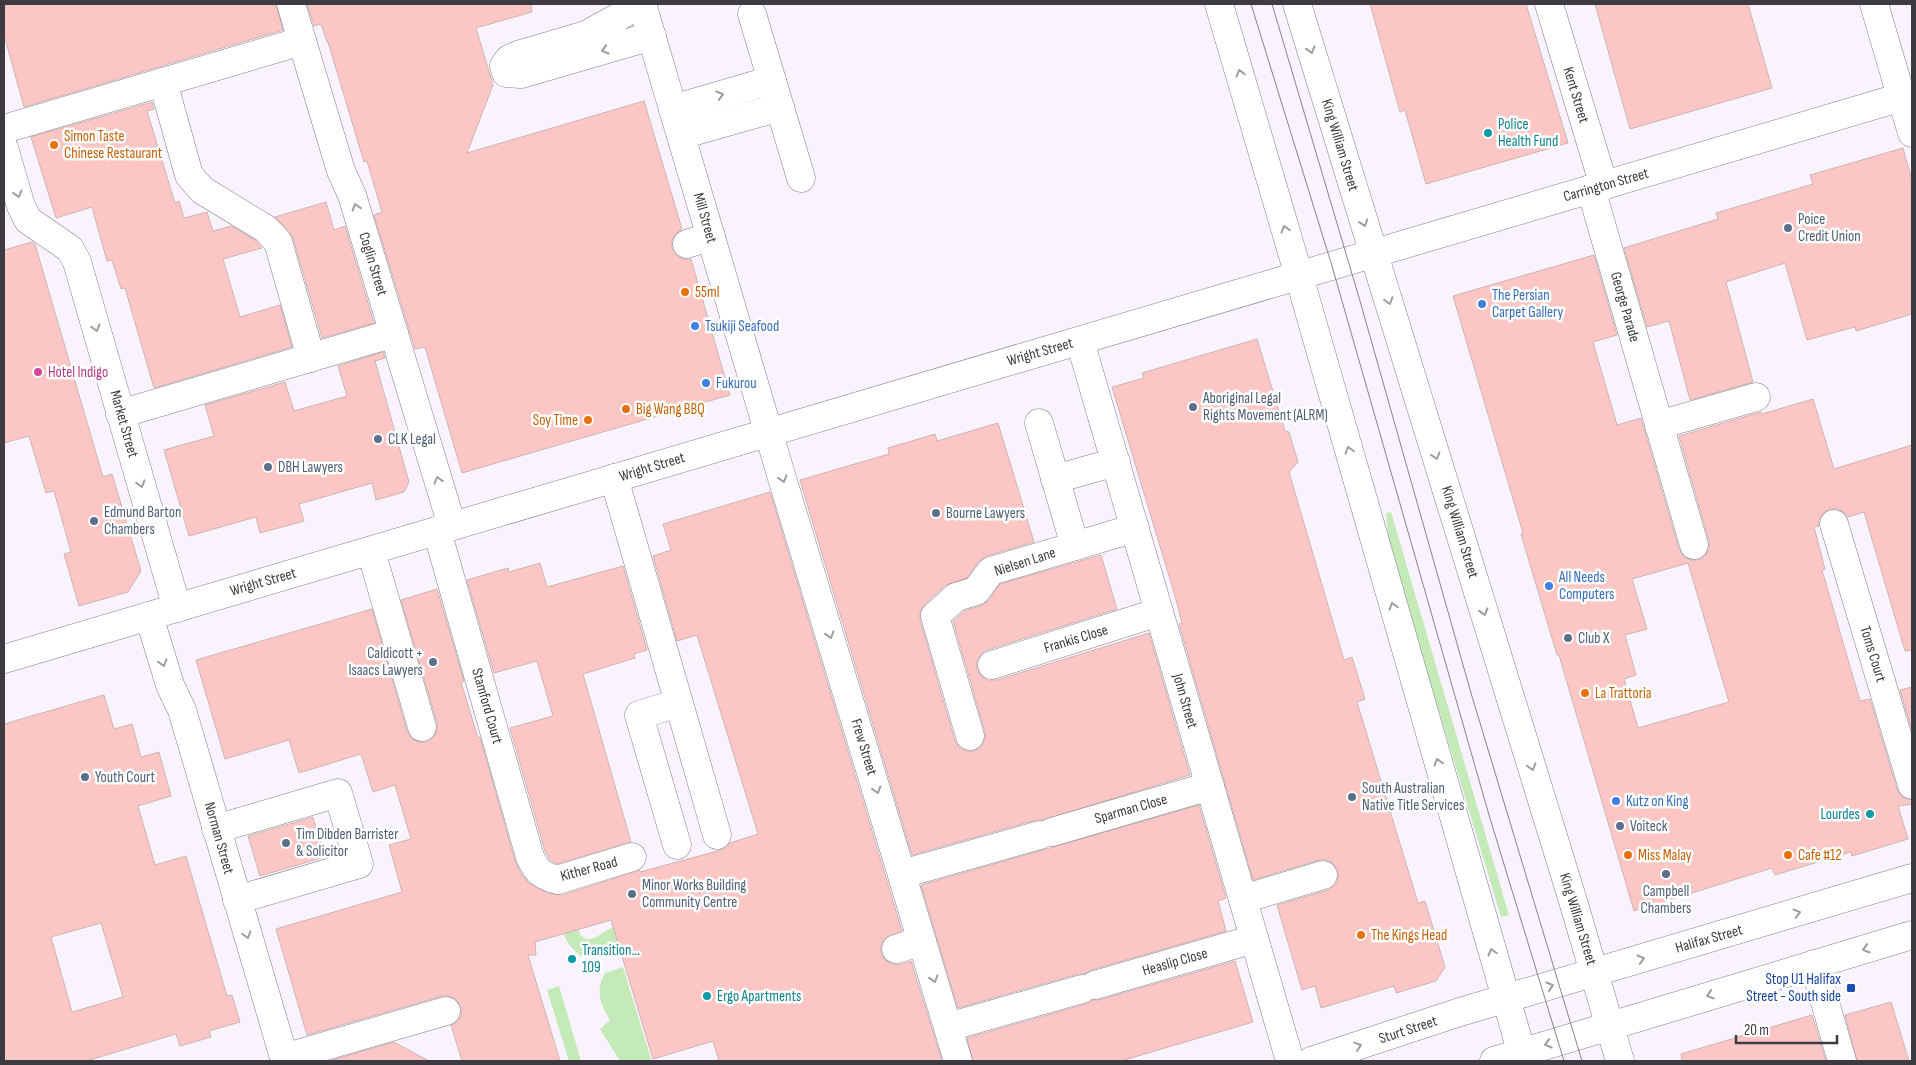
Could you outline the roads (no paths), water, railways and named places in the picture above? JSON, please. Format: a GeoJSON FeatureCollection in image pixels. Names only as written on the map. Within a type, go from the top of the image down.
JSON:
{"type":"FeatureCollection","features":[{"type":"Feature","properties":{"kind":"street","name":"Coglin Street"},"geometry":{"type":"LineString","coordinates":[[291,4],[341,171],[352,195],[394,333],[445,528]]}},
{"type":"Feature","properties":{"kind":"street"},"geometry":{"type":"LineString","coordinates":[[640,4],[586,35],[509,59],[504,66],[506,73],[521,74],[652,36]]}},
{"type":"Feature","properties":{"kind":"street","name":"Mill Street"},"geometry":{"type":"LineString","coordinates":[[640,4],[652,36],[681,136],[699,240],[769,432]]}},
{"type":"Feature","properties":{"kind":"street"},"geometry":{"type":"LineString","coordinates":[[1220,4],[1522,1057]]}},
{"type":"Feature","properties":{"kind":"street","name":"King William Street"},"geometry":{"type":"LineString","coordinates":[[1297,4],[1620,1061]]}},
{"type":"Feature","properties":{"kind":"street","name":"Kent Street"},"geometry":{"type":"LineString","coordinates":[[1549,4],[1598,188]]}},
{"type":"Feature","properties":{"kind":"street"},"geometry":{"type":"LineString","coordinates":[[1874,4],[1907,95],[1912,133]]}},
{"type":"Feature","properties":{"kind":"street"},"geometry":{"type":"LineString","coordinates":[[752,14],[801,178]]}},
{"type":"Feature","properties":{"kind":"street"},"geometry":{"type":"LineString","coordinates":[[4,129],[302,41]]}},
{"type":"Feature","properties":{"kind":"street"},"geometry":{"type":"LineString","coordinates":[[673,109],[772,80]]}},
{"type":"Feature","properties":{"kind":"street"},"geometry":{"type":"LineString","coordinates":[[163,82],[189,174],[202,190],[266,229],[278,242],[311,358]]}},
{"type":"Feature","properties":{"kind":"street","name":"Carrington Street"},"geometry":{"type":"LineString","coordinates":[[1299,276],[1907,95]]}},
{"type":"Feature","properties":{"kind":"street"},"geometry":{"type":"LineString","coordinates":[[681,136],[780,107]]}},
{"type":"Feature","properties":{"kind":"street","name":"Market Street"},"geometry":{"type":"LineString","coordinates":[[4,148],[21,206],[28,220],[70,248],[77,262],[177,608]]}},
{"type":"Feature","properties":{"kind":"street","name":"George Parade"},"geometry":{"type":"LineString","coordinates":[[1598,188],[1660,425],[1694,545]]}},
{"type":"Feature","properties":{"kind":"street","name":"Wright Street"},"geometry":{"type":"LineString","coordinates":[[4,659],[1299,276]]}},
{"type":"Feature","properties":{"kind":"street"},"geometry":{"type":"LineString","coordinates":[[120,414],[394,333]]}},
{"type":"Feature","properties":{"kind":"street","name":"John Street"},"geometry":{"type":"LineString","coordinates":[[1080,340],[1290,1061]]}},
{"type":"Feature","properties":{"kind":"street"},"geometry":{"type":"LineString","coordinates":[[1660,425],[1756,397]]}},
{"type":"Feature","properties":{"kind":"street"},"geometry":{"type":"LineString","coordinates":[[1039,424],[1075,546]]}},
{"type":"Feature","properties":{"kind":"street","name":"Frew Street"},"geometry":{"type":"LineString","coordinates":[[769,432],[958,1061]]}},
{"type":"Feature","properties":{"kind":"street"},"geometry":{"type":"LineString","coordinates":[[1056,479],[1116,462]]}},
{"type":"Feature","properties":{"kind":"street"},"geometry":{"type":"LineString","coordinates":[[614,478],[717,835]]}},
{"type":"Feature","properties":{"kind":"street","name":"Toms Court"},"geometry":{"type":"LineString","coordinates":[[1834,524],[1912,785]]}},
{"type":"Feature","properties":{"kind":"street","name":"Stamford Court"},"geometry":{"type":"LineString","coordinates":[[445,528],[530,858],[535,870],[545,876]]}},
{"type":"Feature","properties":{"kind":"street","name":"Nielsen Lane"},"geometry":{"type":"LineString","coordinates":[[970,736],[935,616],[956,597],[976,591],[991,571],[1135,528]]}},
{"type":"Feature","properties":{"kind":"street"},"geometry":{"type":"LineString","coordinates":[[370,551],[422,727]]}},
{"type":"Feature","properties":{"kind":"street","name":"Frankis Close"},"geometry":{"type":"LineString","coordinates":[[992,665],[1160,612]]}},
{"type":"Feature","properties":{"kind":"street","name":"Norman Street"},"geometry":{"type":"LineString","coordinates":[[149,616],[170,685],[182,710],[284,1060]]}},
{"type":"Feature","properties":{"kind":"street"},"geometry":{"type":"LineString","coordinates":[[676,845],[639,716],[678,703]]}},
{"type":"Feature","properties":{"kind":"street","name":"Sparman Close"},"geometry":{"type":"LineString","coordinates":[[902,874],[1210,786]]}},
{"type":"Feature","properties":{"kind":"street"},"geometry":{"type":"LineString","coordinates":[[216,829],[338,793],[359,864],[237,900]]}},
{"type":"Feature","properties":{"kind":"street","name":"Kither Road"},"geometry":{"type":"LineString","coordinates":[[545,876],[556,880],[632,858]]}},
{"type":"Feature","properties":{"kind":"street"},"geometry":{"type":"LineString","coordinates":[[1243,899],[1323,875]]}},
{"type":"Feature","properties":{"kind":"street","name":"Halifax Street"},"geometry":{"type":"LineString","coordinates":[[1506,999],[1912,878]]}},
{"type":"Feature","properties":{"kind":"street"},"geometry":{"type":"LineString","coordinates":[[1494,1061],[1522,1057],[1610,1026],[1912,935]]}},
{"type":"Feature","properties":{"kind":"street","name":"Heaslip Close"},"geometry":{"type":"LineString","coordinates":[[948,1027],[1254,939]]}},
{"type":"Feature","properties":{"kind":"street"},"geometry":{"type":"LineString","coordinates":[[896,949],[922,941]]}},
{"type":"Feature","properties":{"kind":"street"},"geometry":{"type":"LineString","coordinates":[[1814,964],[1842,1061]]}},
{"type":"Feature","properties":{"kind":"street","name":"Sturt Street"},"geometry":{"type":"LineString","coordinates":[[1311,1061],[1506,999]]}},
{"type":"Feature","properties":{"kind":"street"},"geometry":{"type":"LineString","coordinates":[[284,1060],[446,1011]]}},
{"type":"Feature","properties":{"kind":"tram line"},"geometry":{"type":"LineString","coordinates":[[1251,4],[1332,266],[1489,815],[1564,1061]]}},
{"type":"Feature","properties":{"kind":"tram line"},"geometry":{"type":"LineString","coordinates":[[1272,4],[1360,301],[1471,693],[1582,1061]]}},
{"type":"Feature","properties":{"kind":"place","name":"Police Health Fund"},"geometry":{"type":"Point","coordinates":[1488,133]}},
{"type":"Feature","properties":{"kind":"place","name":"Simon Taste Chinese Restaurant"},"geometry":{"type":"Point","coordinates":[54,145]}},
{"type":"Feature","properties":{"kind":"place","name":"Poice Credit Union"},"geometry":{"type":"Point","coordinates":[1788,228]}},
{"type":"Feature","properties":{"kind":"place","name":"55ml"},"geometry":{"type":"Point","coordinates":[685,292]}},
{"type":"Feature","properties":{"kind":"place","name":"The Persian Carpet Gallery"},"geometry":{"type":"Point","coordinates":[1482,304]}},
{"type":"Feature","properties":{"kind":"place","name":"Tsukiji Seafood"},"geometry":{"type":"Point","coordinates":[695,326]}},
{"type":"Feature","properties":{"kind":"place","name":"Hotel Indigo"},"geometry":{"type":"Point","coordinates":[38,372]}},
{"type":"Feature","properties":{"kind":"place","name":"Fukurou"},"geometry":{"type":"Point","coordinates":[706,383]}},
{"type":"Feature","properties":{"kind":"place","name":"Aboriginal Legal Rights Movement (ALRM)"},"geometry":{"type":"Point","coordinates":[1193,407]}},
{"type":"Feature","properties":{"kind":"place","name":"Big Wang BBQ"},"geometry":{"type":"Point","coordinates":[626,409]}},
{"type":"Feature","properties":{"kind":"place","name":"Soy Time"},"geometry":{"type":"Point","coordinates":[588,420]}},
{"type":"Feature","properties":{"kind":"place","name":"CLK Legal"},"geometry":{"type":"Point","coordinates":[378,439]}},
{"type":"Feature","properties":{"kind":"place","name":"DBH Lawyers"},"geometry":{"type":"Point","coordinates":[268,467]}},
{"type":"Feature","properties":{"kind":"place","name":"Bourne Lawyers"},"geometry":{"type":"Point","coordinates":[936,513]}},
{"type":"Feature","properties":{"kind":"place","name":"Edmund Barton Chambers"},"geometry":{"type":"Point","coordinates":[94,521]}},
{"type":"Feature","properties":{"kind":"place","name":"All Needs Computers"},"geometry":{"type":"Point","coordinates":[1549,586]}},
{"type":"Feature","properties":{"kind":"place","name":"Club X"},"geometry":{"type":"Point","coordinates":[1568,638]}},
{"type":"Feature","properties":{"kind":"place","name":"Caldicott + Isaacs Lawyers"},"geometry":{"type":"Point","coordinates":[433,662]}},
{"type":"Feature","properties":{"kind":"place","name":"La Trattoria"},"geometry":{"type":"Point","coordinates":[1585,693]}},
{"type":"Feature","properties":{"kind":"place","name":"Youth Court"},"geometry":{"type":"Point","coordinates":[85,777]}},
{"type":"Feature","properties":{"kind":"place","name":"South Australian Native Title Services"},"geometry":{"type":"Point","coordinates":[1352,797]}},
{"type":"Feature","properties":{"kind":"place","name":"Kutz on King"},"geometry":{"type":"Point","coordinates":[1616,801]}},
{"type":"Feature","properties":{"kind":"place","name":"Lourdes"},"geometry":{"type":"Point","coordinates":[1870,814]}},
{"type":"Feature","properties":{"kind":"place","name":"Voiteck"},"geometry":{"type":"Point","coordinates":[1620,826]}},
{"type":"Feature","properties":{"kind":"place","name":"Tim Dibden Barrister & Solicitor"},"geometry":{"type":"Point","coordinates":[286,843]}},
{"type":"Feature","properties":{"kind":"place","name":"Miss Malay"},"geometry":{"type":"Point","coordinates":[1628,855]}},
{"type":"Feature","properties":{"kind":"place","name":"Cafe #12"},"geometry":{"type":"Point","coordinates":[1788,855]}},
{"type":"Feature","properties":{"kind":"place","name":"Campbell Chambers"},"geometry":{"type":"Point","coordinates":[1666,874]}},
{"type":"Feature","properties":{"kind":"place","name":"Minor Works Building Community Centre"},"geometry":{"type":"Point","coordinates":[632,894]}},
{"type":"Feature","properties":{"kind":"place","name":"The Kings Head"},"geometry":{"type":"Point","coordinates":[1361,935]}},
{"type":"Feature","properties":{"kind":"place","name":"Transition... 109"},"geometry":{"type":"Point","coordinates":[572,959]}},
{"type":"Feature","properties":{"kind":"place","name":"Stop U1 Halifax Street - South side"},"geometry":{"type":"Point","coordinates":[1851,988]}},
{"type":"Feature","properties":{"kind":"place","name":"Ergo Apartments"},"geometry":{"type":"Point","coordinates":[707,996]}}]}
